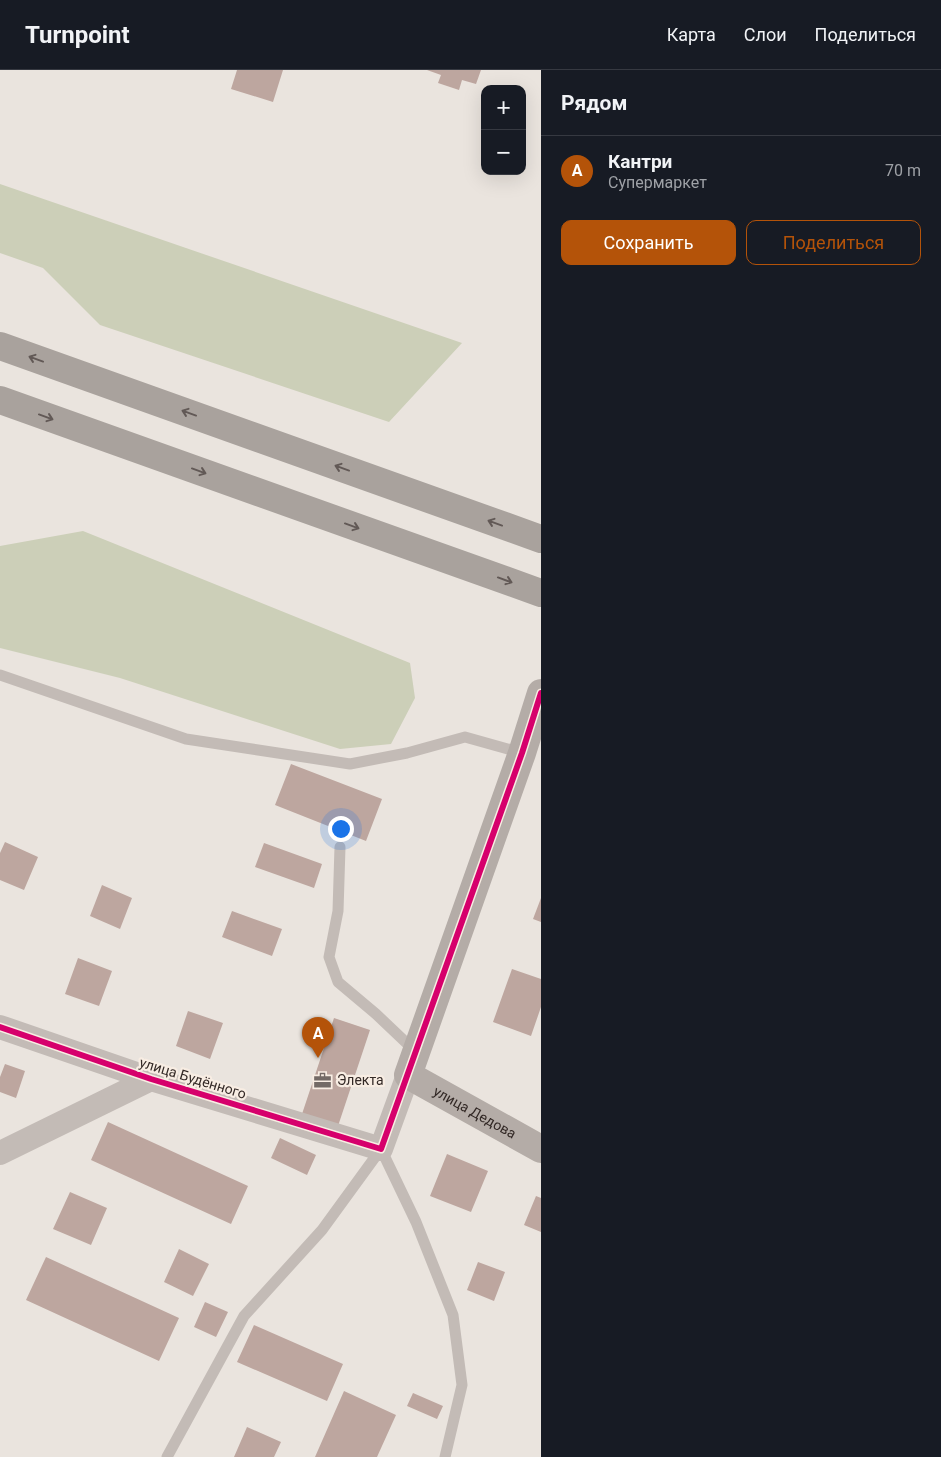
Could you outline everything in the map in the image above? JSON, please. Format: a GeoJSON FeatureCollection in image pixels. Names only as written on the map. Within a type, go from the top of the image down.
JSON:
{"type":"FeatureCollection","features":[{"type":"Feature","properties":{"kind":"highway"},"geometry":{"type":"LineString","coordinates":[[0,346],[541,539]]}},
{"type":"Feature","properties":{"kind":"highway"},"geometry":{"type":"LineString","coordinates":[[0,400],[541,593]]}},
{"type":"Feature","properties":{"kind":"street"},"geometry":{"type":"LineString","coordinates":[[381,1149],[522,753],[541,693]]}},
{"type":"Feature","properties":{"kind":"street","name":"улица Будённого"},"geometry":{"type":"LineString","coordinates":[[0,1026],[151,1079],[381,1149]]}},
{"type":"Feature","properties":{"kind":"street","name":"улица Дедова"},"geometry":{"type":"LineString","coordinates":[[412,1064],[541,1149]]}},
{"type":"Feature","properties":{"kind":"street"},"geometry":{"type":"LineString","coordinates":[[0,1154],[151,1079]]}},
{"type":"Feature","properties":{"kind":"lane"},"geometry":{"type":"LineString","coordinates":[[0,675],[186,739],[350,764],[407,753],[464,737],[522,753]]}},
{"type":"Feature","properties":{"kind":"lane"},"geometry":{"type":"LineString","coordinates":[[340,847],[338,911],[329,957],[338,982],[376,1014],[412,1064]]}},
{"type":"Feature","properties":{"kind":"lane"},"geometry":{"type":"LineString","coordinates":[[167,1457],[244,1316],[322,1230],[381,1149],[416,1222],[453,1315],[462,1385],[445,1457]]}},
{"type":"Feature","properties":{"kind":"green space"},"geometry":{"type":"Polygon","coordinates":[[[0,184],[462,343],[389,422],[100,325],[43,268],[0,253],[0,184]]]}},
{"type":"Feature","properties":{"kind":"green space"},"geometry":{"type":"Polygon","coordinates":[[[83,531],[410,663],[415,698],[391,744],[340,749],[120,678],[0,648],[0,546],[83,531]]]}},
{"type":"Feature","properties":{"kind":"building"},"geometry":{"type":"Polygon","coordinates":[[[237,70],[283,70],[273,102],[231,89],[237,70]]]}},
{"type":"Feature","properties":{"kind":"building"},"geometry":{"type":"Polygon","coordinates":[[[427,70],[481,70],[476,84],[462,80],[459,90],[438,83],[441,75],[427,70]]]}},
{"type":"Feature","properties":{"kind":"building"},"geometry":{"type":"Polygon","coordinates":[[[291,764],[382,799],[366,841],[275,805],[291,764]]]}},
{"type":"Feature","properties":{"kind":"building"},"geometry":{"type":"Polygon","coordinates":[[[5,842],[38,857],[24,890],[0,880],[0,853],[5,842]]]}},
{"type":"Feature","properties":{"kind":"building"},"geometry":{"type":"Polygon","coordinates":[[[264,843],[322,864],[314,888],[255,867],[264,843]]]}},
{"type":"Feature","properties":{"kind":"building"},"geometry":{"type":"Polygon","coordinates":[[[102,885],[132,898],[120,929],[90,916],[102,885]]]}},
{"type":"Feature","properties":{"kind":"building"},"geometry":{"type":"Polygon","coordinates":[[[541,898],[541,922],[533,919],[541,898]]]}},
{"type":"Feature","properties":{"kind":"building"},"geometry":{"type":"Polygon","coordinates":[[[232,911],[282,929],[272,956],[222,937],[232,911]]]}},
{"type":"Feature","properties":{"kind":"building"},"geometry":{"type":"Polygon","coordinates":[[[78,958],[112,971],[99,1006],[65,994],[78,958]]]}},
{"type":"Feature","properties":{"kind":"building"},"geometry":{"type":"Polygon","coordinates":[[[512,969],[541,979],[541,1007],[531,1036],[493,1022],[512,969]]]}},
{"type":"Feature","properties":{"kind":"building"},"geometry":{"type":"Polygon","coordinates":[[[188,1011],[223,1023],[210,1059],[176,1046],[188,1011]]]}},
{"type":"Feature","properties":{"kind":"building"},"geometry":{"type":"Polygon","coordinates":[[[334,1018],[370,1030],[337,1129],[301,1117],[334,1018]]]}},
{"type":"Feature","properties":{"kind":"building"},"geometry":{"type":"Polygon","coordinates":[[[5,1064],[25,1071],[16,1098],[0,1092],[0,1077],[5,1064]]]}},
{"type":"Feature","properties":{"kind":"building"},"geometry":{"type":"Polygon","coordinates":[[[108,1122],[248,1186],[231,1224],[91,1160],[108,1122]]]}},
{"type":"Feature","properties":{"kind":"building"},"geometry":{"type":"Polygon","coordinates":[[[280,1138],[316,1155],[307,1175],[271,1158],[280,1138]]]}},
{"type":"Feature","properties":{"kind":"building"},"geometry":{"type":"Polygon","coordinates":[[[447,1154],[488,1171],[471,1212],[430,1196],[447,1154]]]}},
{"type":"Feature","properties":{"kind":"building"},"geometry":{"type":"Polygon","coordinates":[[[70,1192],[107,1208],[91,1245],[53,1229],[70,1192]]]}},
{"type":"Feature","properties":{"kind":"building"},"geometry":{"type":"Polygon","coordinates":[[[536,1196],[541,1198],[541,1232],[524,1225],[536,1196]]]}},
{"type":"Feature","properties":{"kind":"building"},"geometry":{"type":"Polygon","coordinates":[[[179,1249],[209,1264],[193,1296],[164,1282],[179,1249]]]}},
{"type":"Feature","properties":{"kind":"building"},"geometry":{"type":"Polygon","coordinates":[[[46,1257],[179,1318],[159,1361],[26,1300],[46,1257]]]}},
{"type":"Feature","properties":{"kind":"building"},"geometry":{"type":"Polygon","coordinates":[[[478,1262],[505,1272],[494,1301],[467,1290],[478,1262]]]}},
{"type":"Feature","properties":{"kind":"building"},"geometry":{"type":"Polygon","coordinates":[[[205,1302],[228,1312],[216,1337],[194,1327],[205,1302]]]}},
{"type":"Feature","properties":{"kind":"building"},"geometry":{"type":"Polygon","coordinates":[[[254,1325],[343,1364],[327,1401],[237,1362],[254,1325]]]}},
{"type":"Feature","properties":{"kind":"building"},"geometry":{"type":"Polygon","coordinates":[[[344,1391],[396,1415],[377,1457],[315,1457],[344,1391]]]}},
{"type":"Feature","properties":{"kind":"building"},"geometry":{"type":"Polygon","coordinates":[[[413,1393],[443,1406],[437,1419],[407,1406],[413,1393]]]}},
{"type":"Feature","properties":{"kind":"building"},"geometry":{"type":"Polygon","coordinates":[[[247,1427],[281,1442],[274,1457],[234,1457],[247,1427]]]}},
{"type":"Feature","properties":{"kind":"cycle path"},"geometry":{"type":"LineString","coordinates":[[0,1027],[151,1079],[381,1149],[522,753],[541,693]]}},
{"type":"Feature","properties":{"kind":"place","name":"Кантри"},"geometry":{"type":"Point","coordinates":[318,1058]}},
{"type":"Feature","properties":{"kind":"place","name":"Электа"},"geometry":{"type":"Point","coordinates":[323,1080]}}]}
